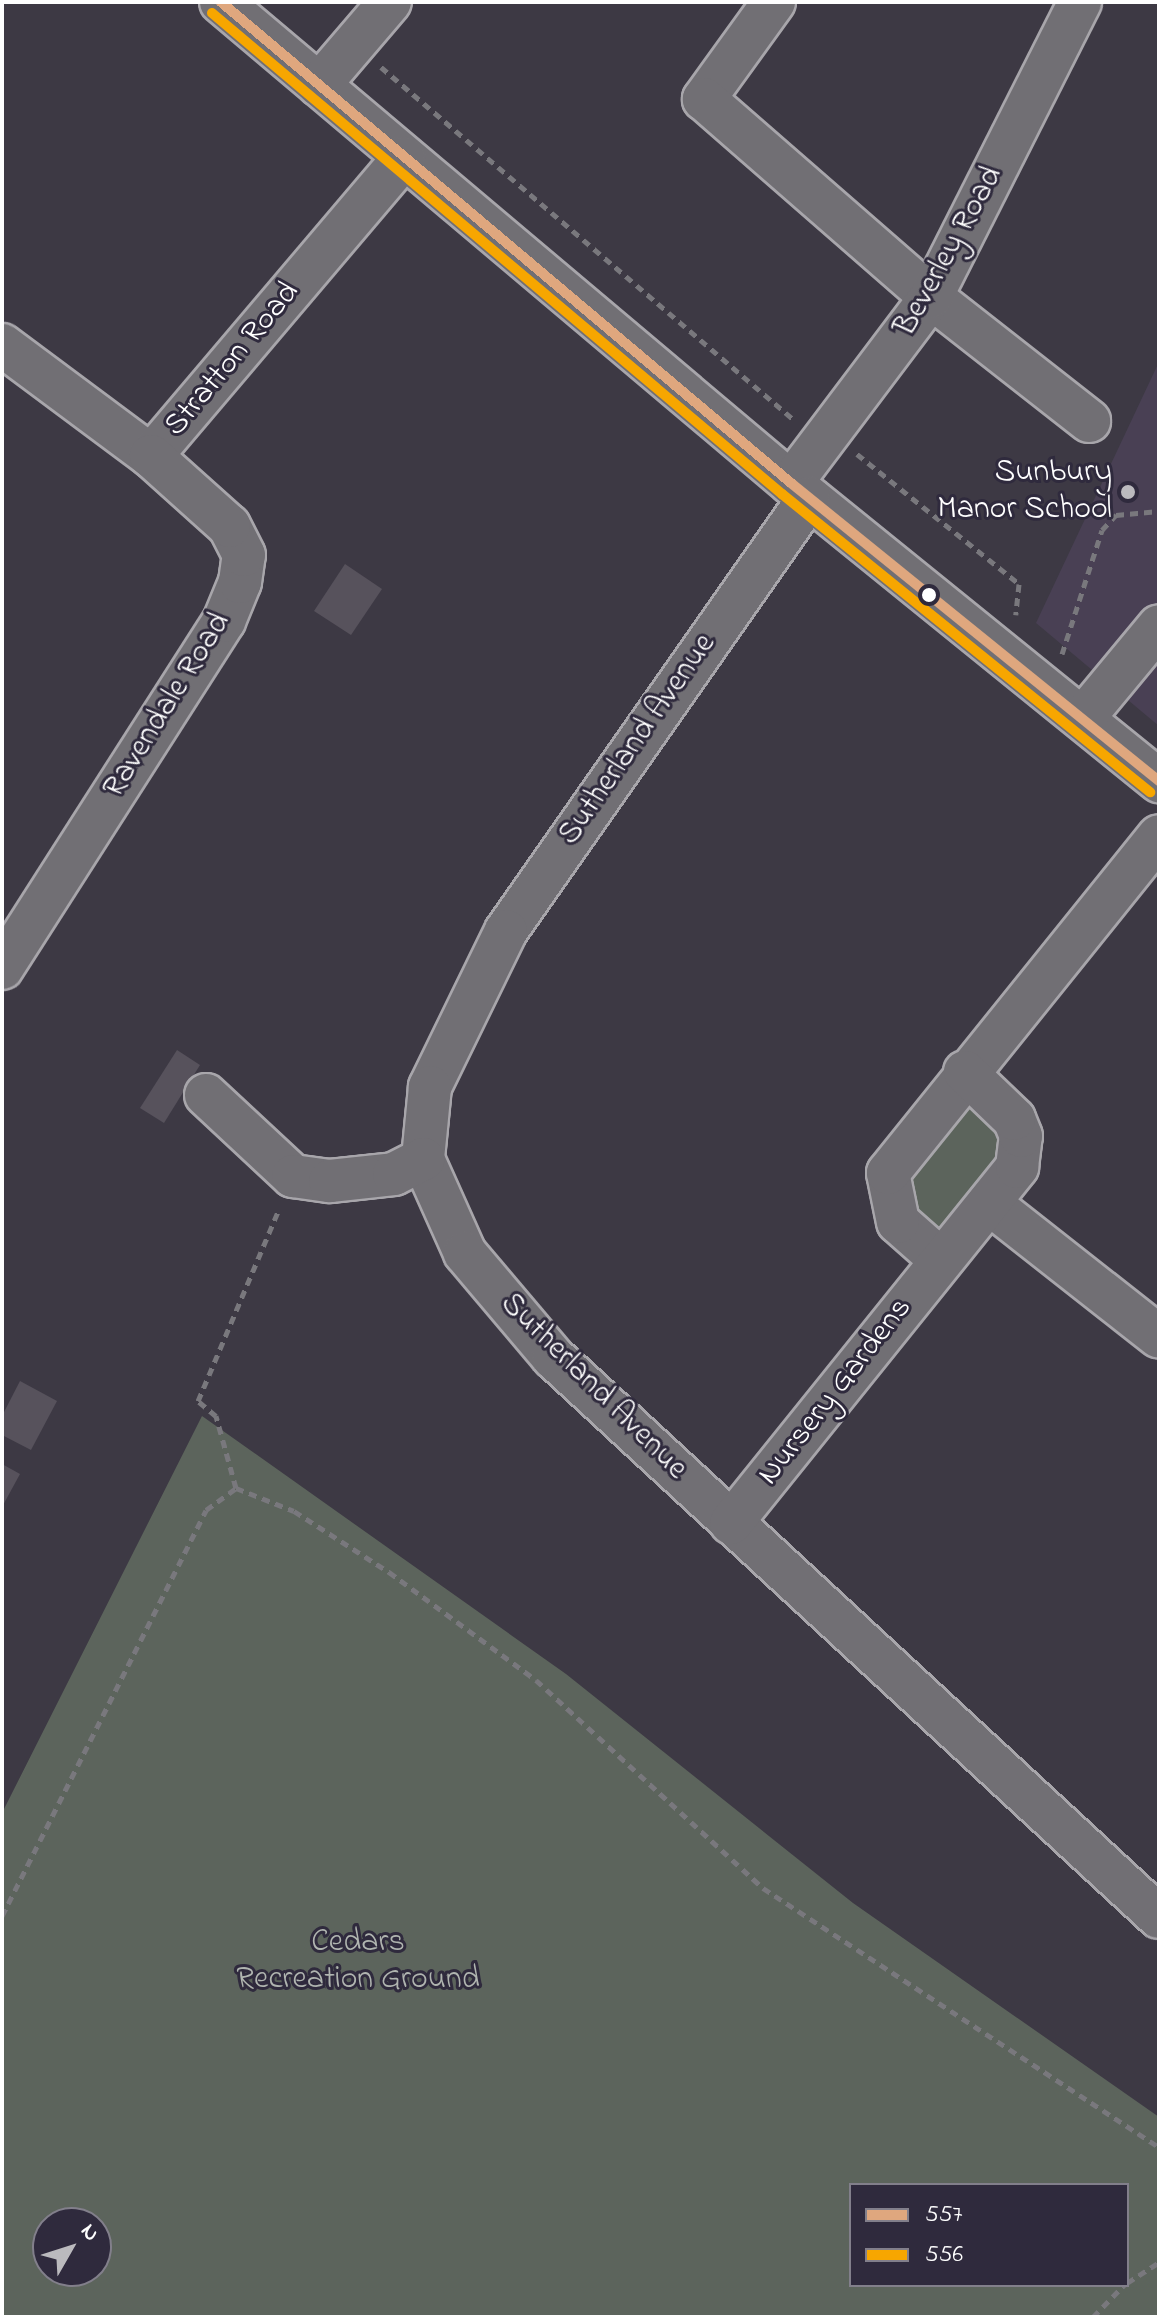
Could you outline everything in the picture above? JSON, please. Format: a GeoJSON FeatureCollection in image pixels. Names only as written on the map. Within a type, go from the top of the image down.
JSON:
{"type":"FeatureCollection","features":[{"type":"Feature","properties":{"kind":"street"},"geometry":{"type":"LineString","coordinates":[[221,2],[800,490],[1094,705],[1159,781]]}},
{"type":"Feature","properties":{"kind":"street"},"geometry":{"type":"LineString","coordinates":[[319,85],[390,2]]}},
{"type":"Feature","properties":{"kind":"street"},"geometry":{"type":"LineString","coordinates":[[774,2],[704,99],[931,297],[1089,421]]}},
{"type":"Feature","properties":{"kind":"street","name":"Beverley Road"},"geometry":{"type":"LineString","coordinates":[[800,490],[831,433],[931,297],[1080,2]]}},
{"type":"Feature","properties":{"kind":"street","name":"Stratton Road"},"geometry":{"type":"LineString","coordinates":[[2,345],[151,456],[404,158]]}},
{"type":"Feature","properties":{"kind":"street","name":"Ravendale Road"},"geometry":{"type":"LineString","coordinates":[[2,968],[224,621],[240,582],[240,540],[151,456]]}},
{"type":"Feature","properties":{"kind":"street","name":"Sutherland Avenue"},"geometry":{"type":"LineString","coordinates":[[800,490],[506,931],[430,1087],[423,1159],[465,1253],[553,1357],[1159,1917]]}},
{"type":"Feature","properties":{"kind":"street"},"geometry":{"type":"LineString","coordinates":[[1094,705],[1159,626]]}},
{"type":"Feature","properties":{"kind":"street"},"geometry":{"type":"LineString","coordinates":[[941,1260],[898,1222],[888,1173],[965,1072],[1159,836]]}},
{"type":"Feature","properties":{"kind":"street","name":"Nursery Gardens"},"geometry":{"type":"LineString","coordinates":[[731,1523],[1017,1167],[1021,1136],[1002,1104],[965,1072]]}},
{"type":"Feature","properties":{"kind":"street"},"geometry":{"type":"LineString","coordinates":[[206,1095],[293,1176],[330,1181],[394,1174],[423,1159]]}},
{"type":"Feature","properties":{"kind":"street"},"geometry":{"type":"LineString","coordinates":[[989,1203],[1158,1351]]}},
{"type":"Feature","properties":{"kind":"path"},"geometry":{"type":"LineString","coordinates":[[354,44],[800,424],[831,433],[1019,584],[1015,613],[1021,623]]}},
{"type":"Feature","properties":{"kind":"path"},"geometry":{"type":"LineString","coordinates":[[1061,656],[1102,530],[1116,515],[1159,511]]}},
{"type":"Feature","properties":{"kind":"path"},"geometry":{"type":"LineString","coordinates":[[1051,648],[1061,656],[1094,705]]}},
{"type":"Feature","properties":{"kind":"path"},"geometry":{"type":"LineString","coordinates":[[236,1488],[216,1416],[198,1401],[293,1176]]}},
{"type":"Feature","properties":{"kind":"path"},"geometry":{"type":"LineString","coordinates":[[2,1916],[206,1510],[236,1488]]}},
{"type":"Feature","properties":{"kind":"path"},"geometry":{"type":"LineString","coordinates":[[236,1488],[294,1511],[389,1572],[536,1680],[763,1888],[1159,2147]]}},
{"type":"Feature","properties":{"kind":"path"},"geometry":{"type":"LineString","coordinates":[[1129,2281],[1159,2262]]}},
{"type":"Feature","properties":{"kind":"path"},"geometry":{"type":"LineString","coordinates":[[1093,2317],[1122,2287]]}},
{"type":"Feature","properties":{"kind":"shaded area","name":"Sunbury Manor School"},"geometry":{"type":"Polygon","coordinates":[[[1159,362],[1159,726],[1036,623],[1159,362]]]}},
{"type":"Feature","properties":{"kind":"green space"},"geometry":{"type":"Polygon","coordinates":[[[978,1102],[1013,1145],[943,1233],[910,1206],[902,1180],[967,1103],[978,1102]]]}},
{"type":"Feature","properties":{"kind":"green space","name":"Cedars Recreation Ground"},"geometry":{"type":"Polygon","coordinates":[[[202,1416],[566,1674],[853,1903],[1159,2117],[1159,2317],[2,2317],[2,1813],[202,1416]]]}},
{"type":"Feature","properties":{"kind":"building"},"geometry":{"type":"Polygon","coordinates":[[[345,564],[382,589],[351,635],[314,611],[345,564]]]}},
{"type":"Feature","properties":{"kind":"building"},"geometry":{"type":"Polygon","coordinates":[[[177,1050],[200,1065],[164,1123],[140,1108],[177,1050]]]}},
{"type":"Feature","properties":{"kind":"building"},"geometry":{"type":"Polygon","coordinates":[[[20,1381],[57,1401],[31,1450],[2,1435],[2,1416],[20,1381]]]}},
{"type":"Feature","properties":{"kind":"building"},"geometry":{"type":"Polygon","coordinates":[[[2,1464],[20,1474],[2,1507],[2,1464]]]}},
{"type":"Feature","properties":{"kind":"transit line","name":"557"},"geometry":{"type":"LineString","coordinates":[[221,2],[791,483],[1159,781]]}},
{"type":"Feature","properties":{"kind":"transit line","name":"556"},"geometry":{"type":"LineString","coordinates":[[212,13],[782,494],[1150,792]]}},
{"type":"Feature","properties":{"kind":"place","name":"Sunbury Manor School"},"geometry":{"type":"Point","coordinates":[1128,492]}}]}
